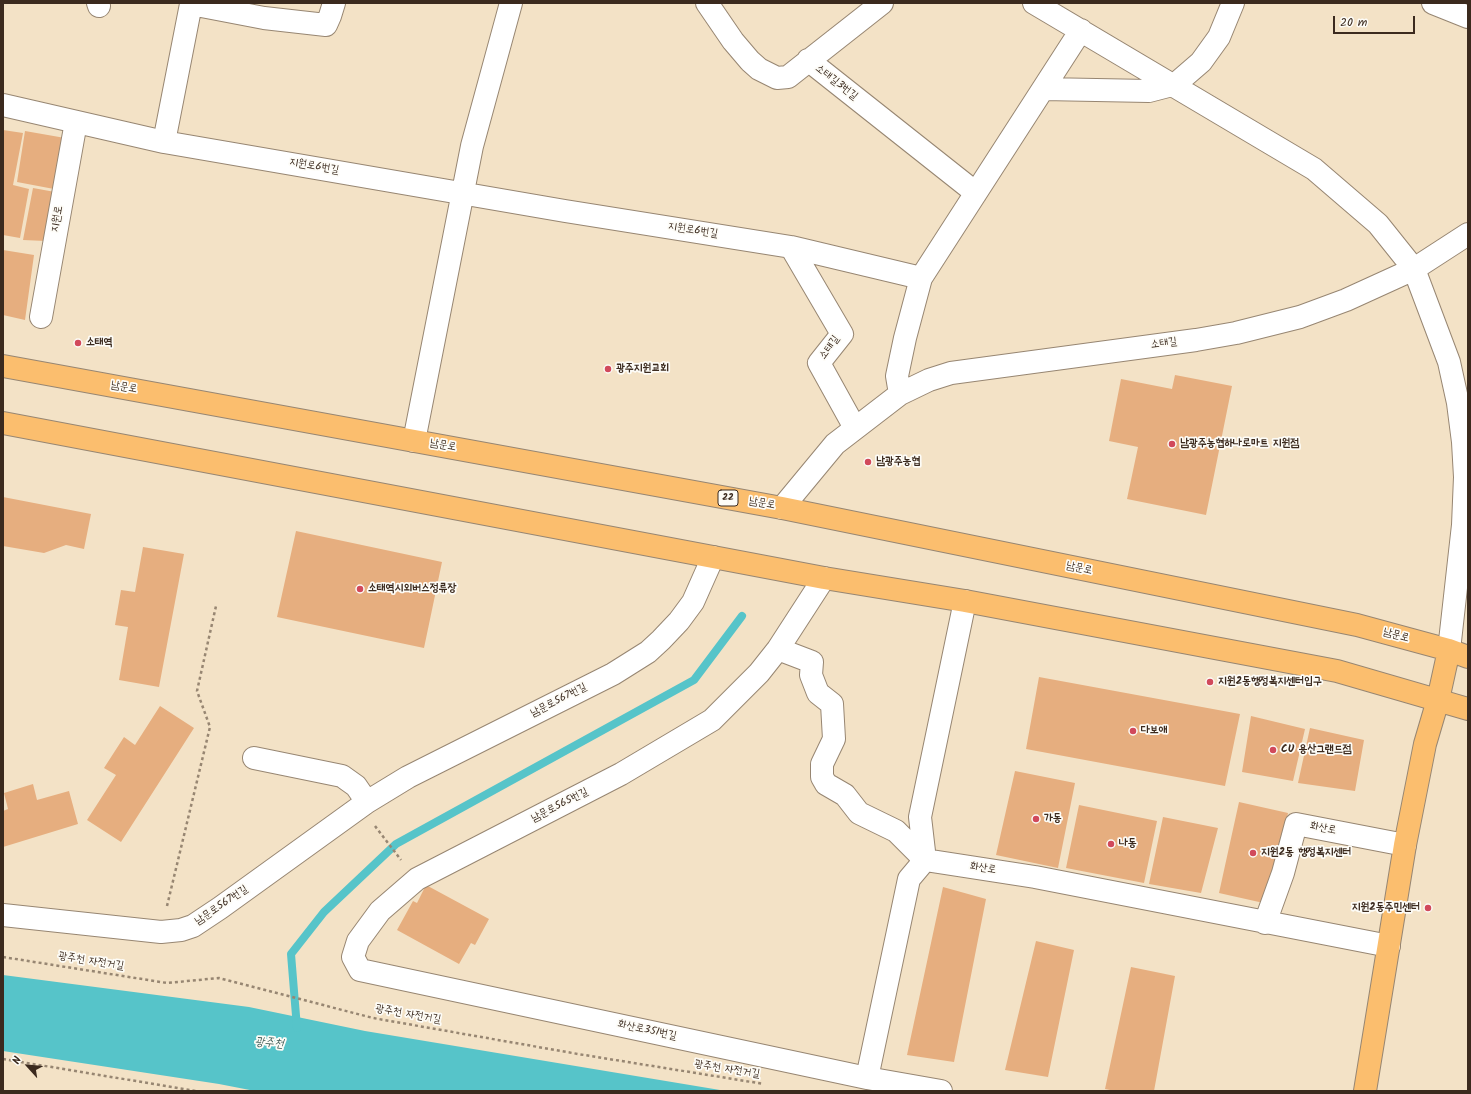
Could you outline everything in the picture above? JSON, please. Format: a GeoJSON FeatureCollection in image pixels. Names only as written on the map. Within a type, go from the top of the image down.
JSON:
{"type":"FeatureCollection","features":[{"type":"Feature","properties":{"kind":"main road","name":"남문로"},"geometry":{"type":"LineString","coordinates":[[3,366],[782,508],[1357,626],[1459,653]]}},
{"type":"Feature","properties":{"kind":"main road"},"geometry":{"type":"LineString","coordinates":[[3,423],[713,558],[824,578],[965,600],[1337,671],[1468,709]]}},
{"type":"Feature","properties":{"kind":"main road"},"geometry":{"type":"LineString","coordinates":[[1365,1091],[1405,845],[1425,744],[1438,700],[1459,653]]}},
{"type":"Feature","properties":{"kind":"street"},"geometry":{"type":"LineString","coordinates":[[164,142],[191,4],[264,18],[326,25],[334,3]]}},
{"type":"Feature","properties":{"kind":"street"},"geometry":{"type":"LineString","coordinates":[[414,441],[472,146],[511,3]]}},
{"type":"Feature","properties":{"kind":"street","name":"소태길3번길"},"geometry":{"type":"LineString","coordinates":[[707,3],[733,41],[759,69],[777,78],[788,77],[808,60],[976,193]]}},
{"type":"Feature","properties":{"kind":"street"},"geometry":{"type":"LineString","coordinates":[[808,60],[882,3]]}},
{"type":"Feature","properties":{"kind":"street"},"geometry":{"type":"LineString","coordinates":[[1034,3],[1314,169],[1378,224],[1414,269],[1449,362],[1458,403],[1463,442],[1465,476],[1459,653]]}},
{"type":"Feature","properties":{"kind":"street"},"geometry":{"type":"LineString","coordinates":[[1043,89],[1148,91],[1172,85],[1179,81],[1201,62],[1219,37],[1233,3]]}},
{"type":"Feature","properties":{"kind":"street"},"geometry":{"type":"LineString","coordinates":[[1433,3],[1468,17]]}},
{"type":"Feature","properties":{"kind":"street"},"geometry":{"type":"LineString","coordinates":[[900,394],[897,376],[905,338],[921,278],[1081,30]]}},
{"type":"Feature","properties":{"kind":"street","name":"지원로6번길"},"geometry":{"type":"LineString","coordinates":[[3,105],[164,142],[565,211],[791,247],[921,278]]}},
{"type":"Feature","properties":{"kind":"street","name":"지원로"},"geometry":{"type":"LineString","coordinates":[[41,317],[76,122]]}},
{"type":"Feature","properties":{"kind":"street","name":"소태길"},"geometry":{"type":"LineString","coordinates":[[782,508],[835,444],[900,394],[929,380],[951,373],[1196,340],[1243,331],[1300,317],[1346,300],[1414,269],[1468,234]]}},
{"type":"Feature","properties":{"kind":"street","name":"소태길"},"geometry":{"type":"LineString","coordinates":[[791,247],[842,334],[819,363],[855,428]]}},
{"type":"Feature","properties":{"kind":"street","name":"남문로567번길"},"geometry":{"type":"LineString","coordinates":[[3,915],[161,932],[181,930],[193,926],[226,904],[367,802],[408,777],[613,674],[648,652],[662,640],[693,602],[713,558]]}},
{"type":"Feature","properties":{"kind":"street","name":"남문로565번길"},"geometry":{"type":"LineString","coordinates":[[356,963],[353,957],[358,941],[380,911],[417,879],[621,774],[712,720],[759,673],[778,649],[824,578]]}},
{"type":"Feature","properties":{"kind":"street"},"geometry":{"type":"LineString","coordinates":[[867,1078],[910,879],[926,860],[920,817],[965,600]]}},
{"type":"Feature","properties":{"kind":"street"},"geometry":{"type":"LineString","coordinates":[[778,649],[812,662],[811,675],[818,693],[824,696],[832,704],[834,739],[822,764],[822,777],[826,784],[845,795],[859,813],[896,831],[926,860]]}},
{"type":"Feature","properties":{"kind":"street"},"geometry":{"type":"LineString","coordinates":[[254,758],[342,776],[356,786],[367,802]]}},
{"type":"Feature","properties":{"kind":"street","name":"화산로"},"geometry":{"type":"LineString","coordinates":[[1265,923],[1283,873],[1296,824],[1405,845]]}},
{"type":"Feature","properties":{"kind":"street","name":"화산로"},"geometry":{"type":"LineString","coordinates":[[926,860],[1035,877],[1389,946]]}},
{"type":"Feature","properties":{"kind":"street","name":"화산로351번길"},"geometry":{"type":"LineString","coordinates":[[356,963],[360,970],[867,1078],[941,1091]]}},
{"type":"Feature","properties":{"kind":"path"},"geometry":{"type":"LineString","coordinates":[[161,932],[210,727],[196,691],[216,606]]}},
{"type":"Feature","properties":{"kind":"path"},"geometry":{"type":"LineString","coordinates":[[376,830],[403,863]]}},
{"type":"Feature","properties":{"kind":"path","name":"광주천 자전거길"},"geometry":{"type":"LineString","coordinates":[[3,957],[167,983],[219,978],[373,1018],[769,1085]]}},
{"type":"Feature","properties":{"kind":"path"},"geometry":{"type":"LineString","coordinates":[[3,1059],[196,1091]]}},
{"type":"Feature","properties":{"kind":"water","name":"광주천"},"geometry":{"type":"Polygon","coordinates":[[[3,975],[249,1007],[365,1031],[726,1091],[255,1091],[219,1084],[3,1051],[3,975]]]}},
{"type":"Feature","properties":{"kind":"building"},"geometry":{"type":"Polygon","coordinates":[[[3,130],[23,133],[13,185],[29,189],[20,238],[3,235],[3,130]]]}},
{"type":"Feature","properties":{"kind":"building"},"geometry":{"type":"Polygon","coordinates":[[[25,131],[65,138],[54,189],[17,182],[25,131]]]}},
{"type":"Feature","properties":{"kind":"building"},"geometry":{"type":"Polygon","coordinates":[[[33,188],[55,192],[46,241],[23,240],[33,188]]]}},
{"type":"Feature","properties":{"kind":"building"},"geometry":{"type":"Polygon","coordinates":[[[3,250],[34,255],[25,320],[3,315],[3,250]]]}},
{"type":"Feature","properties":{"kind":"building","name":"남광주농협하나로마트 지원점"},"geometry":{"type":"Polygon","coordinates":[[[1175,375],[1232,386],[1206,515],[1127,499],[1138,447],[1109,441],[1121,379],[1172,389],[1175,375]]]}},
{"type":"Feature","properties":{"kind":"building"},"geometry":{"type":"Polygon","coordinates":[[[3,497],[91,514],[84,549],[66,545],[44,553],[3,546],[3,497]]]}},
{"type":"Feature","properties":{"kind":"building","name":"소태역시외버스정류장"},"geometry":{"type":"Polygon","coordinates":[[[296,531],[442,562],[424,648],[277,617],[296,531]]]}},
{"type":"Feature","properties":{"kind":"building"},"geometry":{"type":"Polygon","coordinates":[[[143,547],[184,554],[159,687],[119,680],[128,627],[115,625],[121,590],[135,592],[143,547]]]}},
{"type":"Feature","properties":{"kind":"building","name":"다보애"},"geometry":{"type":"Polygon","coordinates":[[[1039,677],[1240,714],[1225,786],[1026,749],[1039,677]]]}},
{"type":"Feature","properties":{"kind":"building"},"geometry":{"type":"Polygon","coordinates":[[[160,706],[194,728],[121,842],[87,820],[116,775],[104,768],[124,737],[135,745],[160,706]]]}},
{"type":"Feature","properties":{"kind":"building","name":"CU 용산그랜드점"},"geometry":{"type":"Polygon","coordinates":[[[1251,716],[1305,729],[1293,781],[1242,772],[1251,716]]]}},
{"type":"Feature","properties":{"kind":"building"},"geometry":{"type":"Polygon","coordinates":[[[1310,728],[1364,740],[1355,791],[1298,783],[1310,728]]]}},
{"type":"Feature","properties":{"kind":"building","name":"가동"},"geometry":{"type":"Polygon","coordinates":[[[1015,771],[1075,783],[1058,868],[996,855],[1015,771]]]}},
{"type":"Feature","properties":{"kind":"building"},"geometry":{"type":"Polygon","coordinates":[[[33,784],[37,800],[69,791],[78,824],[3,847],[3,811],[8,809],[4,793],[33,784]]]}},
{"type":"Feature","properties":{"kind":"building","name":"지원2동 행정복지센터"},"geometry":{"type":"Polygon","coordinates":[[[1239,802],[1288,813],[1268,904],[1219,893],[1239,802]]]}},
{"type":"Feature","properties":{"kind":"building","name":"나동"},"geometry":{"type":"Polygon","coordinates":[[[1079,805],[1157,821],[1144,883],[1066,868],[1079,805]]]}},
{"type":"Feature","properties":{"kind":"building"},"geometry":{"type":"Polygon","coordinates":[[[1163,817],[1218,828],[1201,893],[1149,884],[1163,817]]]}},
{"type":"Feature","properties":{"kind":"building"},"geometry":{"type":"Polygon","coordinates":[[[426,885],[489,919],[475,945],[471,943],[459,964],[397,930],[413,901],[417,903],[426,885]]]}},
{"type":"Feature","properties":{"kind":"building"},"geometry":{"type":"Polygon","coordinates":[[[943,887],[986,899],[954,1062],[907,1055],[943,887]]]}},
{"type":"Feature","properties":{"kind":"building"},"geometry":{"type":"Polygon","coordinates":[[[1036,941],[1074,950],[1048,1077],[1005,1070],[1036,941]]]}},
{"type":"Feature","properties":{"kind":"building"},"geometry":{"type":"Polygon","coordinates":[[[1131,967],[1175,976],[1154,1091],[1115,1091],[1105,1089],[1131,967]]]}},
{"type":"Feature","properties":{"kind":"waterway"},"geometry":{"type":"LineString","coordinates":[[297,1028],[291,954],[324,912],[396,844],[694,680],[742,616]]}},
{"type":"Feature","properties":{"kind":"place","name":"소태역"},"geometry":{"type":"Point","coordinates":[78,343]}},
{"type":"Feature","properties":{"kind":"place","name":"광주지원교회"},"geometry":{"type":"Point","coordinates":[608,369]}},
{"type":"Feature","properties":{"kind":"place","name":"남광주농협하나로마트 지원점"},"geometry":{"type":"Point","coordinates":[1172,444]}},
{"type":"Feature","properties":{"kind":"place","name":"남광주농협"},"geometry":{"type":"Point","coordinates":[868,462]}},
{"type":"Feature","properties":{"kind":"place","name":"소태역시외버스정류장"},"geometry":{"type":"Point","coordinates":[360,589]}},
{"type":"Feature","properties":{"kind":"place","name":"지원2동행정복지센터입구"},"geometry":{"type":"Point","coordinates":[1210,682]}},
{"type":"Feature","properties":{"kind":"place","name":"다보애"},"geometry":{"type":"Point","coordinates":[1133,731]}},
{"type":"Feature","properties":{"kind":"place","name":"CU 용산그랜드점"},"geometry":{"type":"Point","coordinates":[1273,750]}},
{"type":"Feature","properties":{"kind":"place","name":"가동"},"geometry":{"type":"Point","coordinates":[1036,819]}},
{"type":"Feature","properties":{"kind":"place","name":"나동"},"geometry":{"type":"Point","coordinates":[1111,844]}},
{"type":"Feature","properties":{"kind":"place","name":"지원2동 행정복지센터"},"geometry":{"type":"Point","coordinates":[1253,853]}},
{"type":"Feature","properties":{"kind":"place","name":"지원2동주민센터"},"geometry":{"type":"Point","coordinates":[1428,908]}}]}
